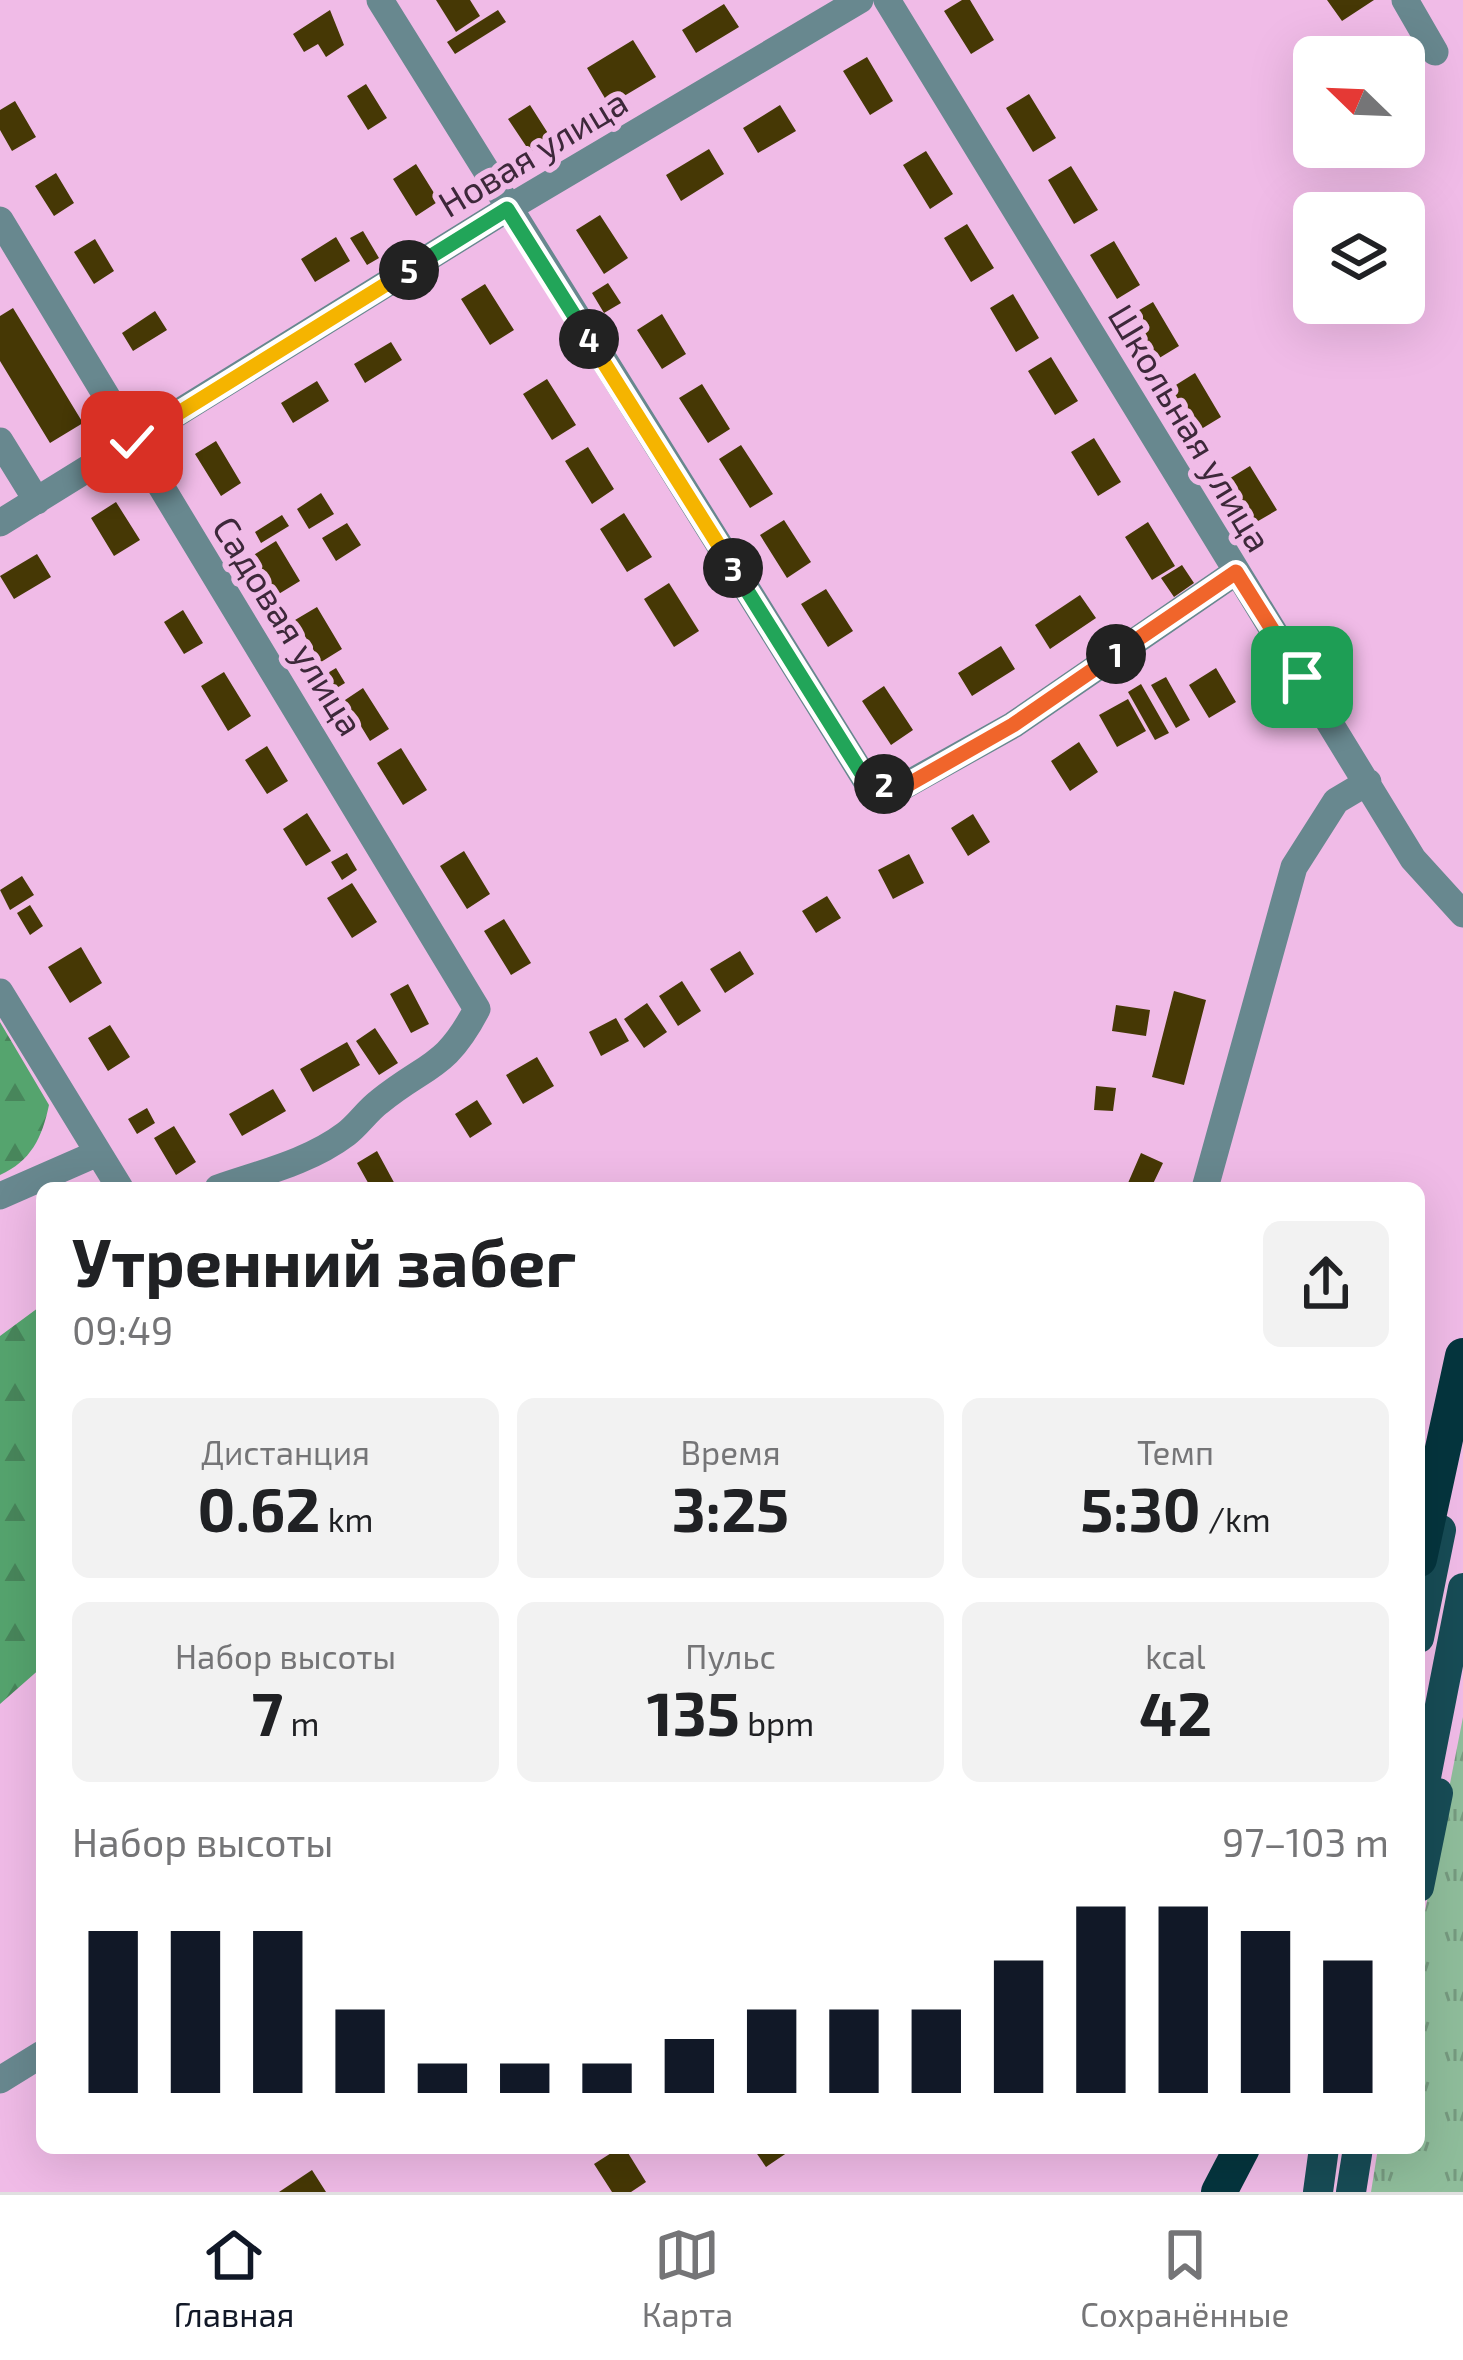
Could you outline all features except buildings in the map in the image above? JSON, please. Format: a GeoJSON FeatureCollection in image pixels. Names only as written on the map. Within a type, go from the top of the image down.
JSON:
{"type":"FeatureCollection","features":[{"type":"Feature","properties":{"kind":"highway"},"geometry":{"type":"LineString","coordinates":[[1425,1531],[1463,1356]]}},
{"type":"Feature","properties":{"kind":"highway"},"geometry":{"type":"LineString","coordinates":[[1219,2192],[1239,2154]]}},
{"type":"Feature","properties":{"kind":"main road"},"geometry":{"type":"LineString","coordinates":[[1425,1608],[1463,1418]]}},
{"type":"Feature","properties":{"kind":"main road"},"geometry":{"type":"LineString","coordinates":[[1425,1782],[1463,1588]]}},
{"type":"Feature","properties":{"kind":"main road"},"geometry":{"type":"LineString","coordinates":[[1425,1858],[1463,1675]]}},
{"type":"Feature","properties":{"kind":"main road"},"geometry":{"type":"LineString","coordinates":[[1318,2192],[1323,2154]]}},
{"type":"Feature","properties":{"kind":"street"},"geometry":{"type":"LineString","coordinates":[[380,0],[867,782],[904,787],[1013,725],[1236,572]]}},
{"type":"Feature","properties":{"kind":"street","name":"Новая улица"},"geometry":{"type":"LineString","coordinates":[[0,523],[507,209],[860,0]]}},
{"type":"Feature","properties":{"kind":"street","name":"Школьная улица"},"geometry":{"type":"LineString","coordinates":[[886,0],[1368,782],[1437,891],[1463,914]]}},
{"type":"Feature","properties":{"kind":"street"},"geometry":{"type":"LineString","coordinates":[[1405,0],[1436,52]]}},
{"type":"Feature","properties":{"kind":"street","name":"Садовая улица"},"geometry":{"type":"LineString","coordinates":[[0,220],[477,1009],[457,1048],[425,1075],[380,1100],[345,1135],[240,1182]]}},
{"type":"Feature","properties":{"kind":"street"},"geometry":{"type":"LineString","coordinates":[[0,441],[37,501]]}},
{"type":"Feature","properties":{"kind":"street"},"geometry":{"type":"LineString","coordinates":[[1207,1182],[1294,867],[1336,801],[1368,782]]}},
{"type":"Feature","properties":{"kind":"street"},"geometry":{"type":"LineString","coordinates":[[1437,891],[1463,903]]}},
{"type":"Feature","properties":{"kind":"street"},"geometry":{"type":"LineString","coordinates":[[0,992],[116,1182]]}},
{"type":"Feature","properties":{"kind":"street"},"geometry":{"type":"LineString","coordinates":[[0,1196],[98,1153]]}},
{"type":"Feature","properties":{"kind":"street"},"geometry":{"type":"LineString","coordinates":[[0,2080],[36,2058]]}},
{"type":"Feature","properties":{"kind":"green space"},"geometry":{"type":"Polygon","coordinates":[[[0,1022],[49,1105],[34,1147],[0,1175],[0,1022]]]}},
{"type":"Feature","properties":{"kind":"green space"},"geometry":{"type":"Polygon","coordinates":[[[36,1309],[36,1672],[0,1704],[0,1336],[36,1309]]]}},
{"type":"Feature","properties":{"kind":"green space"},"geometry":{"type":"Polygon","coordinates":[[[1463,1717],[1463,2192],[1371,2192],[1377,2154],[1425,2154],[1425,1911],[1463,1717]]]}},
{"type":"Feature","properties":{"kind":"route"},"geometry":{"type":"LineString","coordinates":[[132,442],[507,209],[867,782],[904,787],[1013,725],[1236,572],[1302,677]]}}]}
